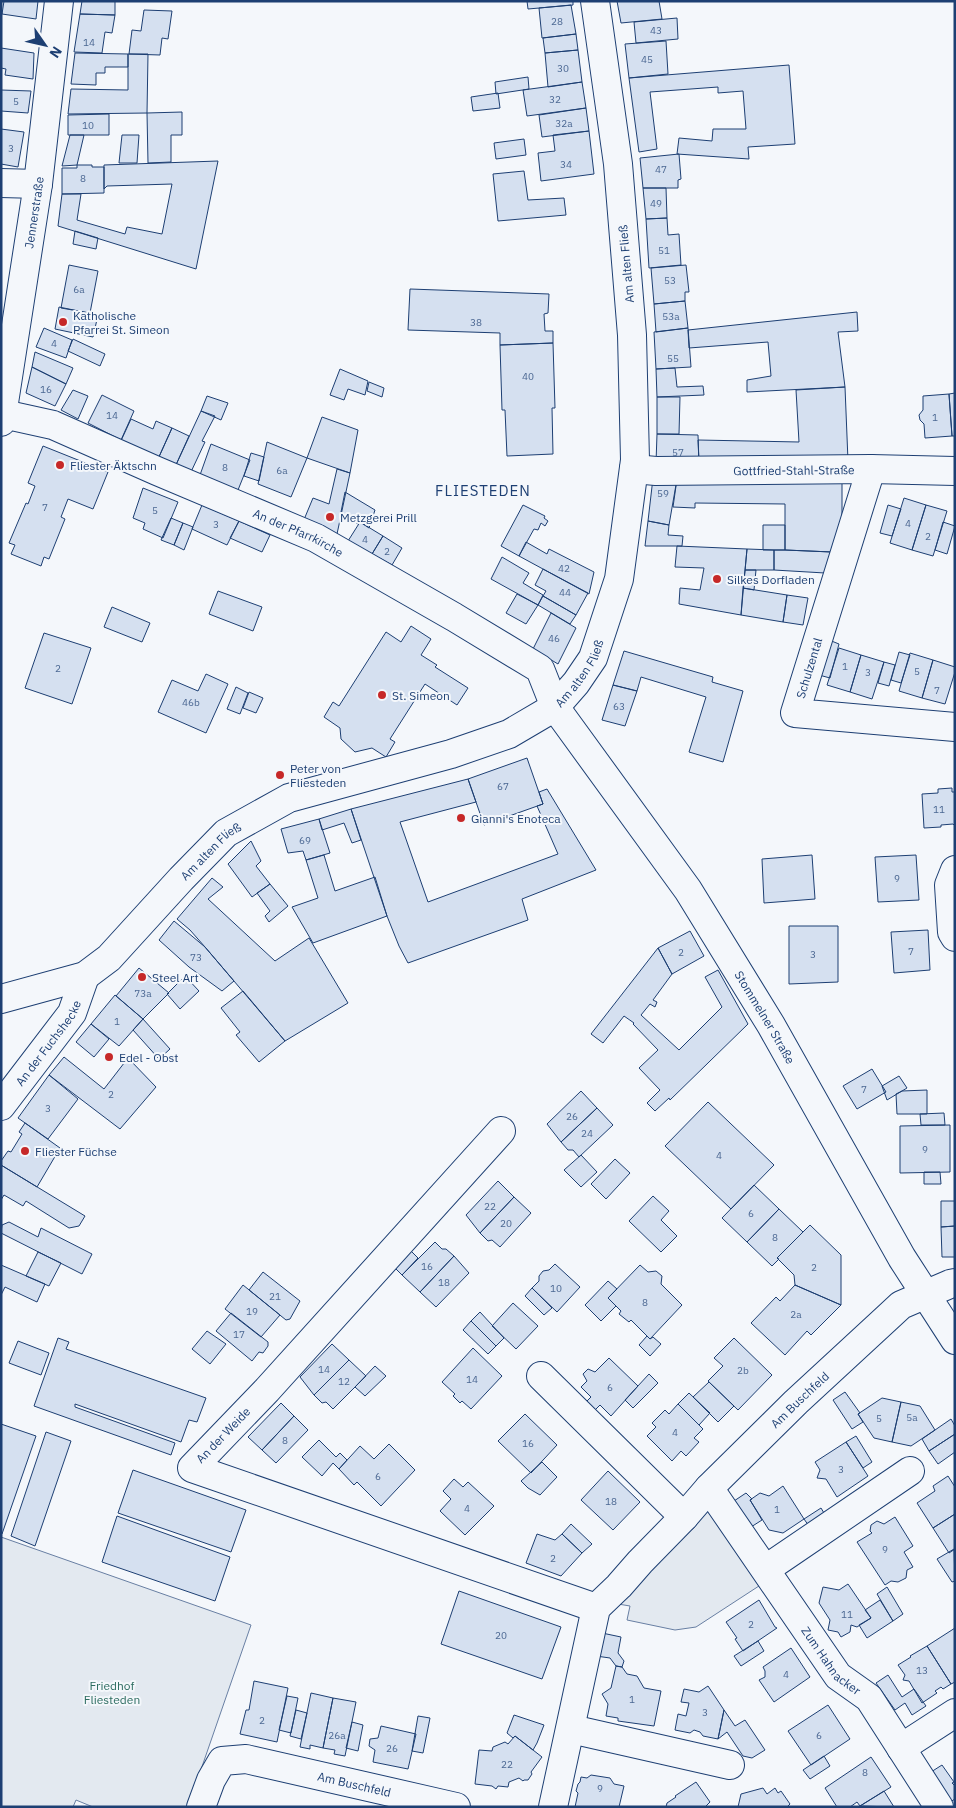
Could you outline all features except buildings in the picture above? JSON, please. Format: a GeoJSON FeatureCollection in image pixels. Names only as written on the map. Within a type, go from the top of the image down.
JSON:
{"type":"FeatureCollection","features":[{"type":"Feature","properties":{"kind":"street","name":"Jennerstraße"},"geometry":{"type":"LineString","coordinates":[[2,418],[38,184],[59,1]]}},
{"type":"Feature","properties":{"kind":"street","name":"Am alten Fließ"},"geometry":{"type":"LineString","coordinates":[[1,999],[85,976],[109,958],[226,833],[289,798],[451,754],[509,734],[554,707],[576,683],[593,658],[619,580],[635,460],[632,335],[619,173],[595,1]]}},
{"type":"Feature","properties":{"kind":"street"},"geometry":{"type":"LineString","coordinates":[[1,183],[38,184]]}},
{"type":"Feature","properties":{"kind":"street","name":"An der Pfarrkirche"},"geometry":{"type":"LineString","coordinates":[[2,418],[53,425],[316,538],[540,669],[554,707]]}},
{"type":"Feature","properties":{"kind":"street","name":"Gottfried-Stahl-Straße"},"geometry":{"type":"LineString","coordinates":[[634,469],[955,471]]}},
{"type":"Feature","properties":{"kind":"street","name":"Schulzental"},"geometry":{"type":"LineString","coordinates":[[872,469],[795,713],[955,727]]}},
{"type":"Feature","properties":{"kind":"street","name":"Stommelner Straße"},"geometry":{"type":"LineString","coordinates":[[554,707],[688,890],[771,1025],[902,1258],[955,1340]]}},
{"type":"Feature","properties":{"kind":"street"},"geometry":{"type":"LineString","coordinates":[[955,870],[949,885],[952,932],[955,937]]}},
{"type":"Feature","properties":{"kind":"street","name":"An der Fuchshecke"},"geometry":{"type":"LineString","coordinates":[[1,1106],[72,1013],[85,976]]}},
{"type":"Feature","properties":{"kind":"street","name":"An der Weide"},"geometry":{"type":"LineString","coordinates":[[501,1131],[268,1390],[192,1468],[596,1608]]}},
{"type":"Feature","properties":{"kind":"street","name":"Am Buschfeld"},"geometry":{"type":"LineString","coordinates":[[596,1608],[684,1518],[709,1488],[796,1402],[886,1318],[902,1305],[955,1283]]}},
{"type":"Feature","properties":{"kind":"street"},"geometry":{"type":"LineString","coordinates":[[541,1376],[684,1518]]}},
{"type":"Feature","properties":{"kind":"street"},"geometry":{"type":"LineString","coordinates":[[766,1569],[910,1472]]}},
{"type":"Feature","properties":{"kind":"street","name":"Zum Hahnacker"},"geometry":{"type":"LineString","coordinates":[[709,1488],[838,1676],[869,1698],[939,1807]]}},
{"type":"Feature","properties":{"kind":"street"},"geometry":{"type":"LineString","coordinates":[[553,1807],[596,1608]]}},
{"type":"Feature","properties":{"kind":"street"},"geometry":{"type":"LineString","coordinates":[[901,1748],[955,1713]]}},
{"type":"Feature","properties":{"kind":"street"},"geometry":{"type":"LineString","coordinates":[[571,1729],[730,1765]]}},
{"type":"Feature","properties":{"kind":"street","name":"Am Buschfeld"},"geometry":{"type":"LineString","coordinates":[[202,1807],[211,1780],[222,1761],[246,1759],[456,1807]]}},
{"type":"Feature","properties":{"kind":"green space"},"geometry":{"type":"Polygon","coordinates":[[[708,1510],[762,1584],[696,1627],[675,1630],[627,1620],[630,1606],[612,1603],[708,1510]]]}},
{"type":"Feature","properties":{"kind":"green space","name":"Friedhof Fliesteden"},"geometry":{"type":"Polygon","coordinates":[[[1,1537],[251,1625],[188,1807],[93,1807],[76,1800],[73,1807],[1,1807],[1,1537]]]}},
{"type":"Feature","properties":{"kind":"place","name":"Katholische Pfarrei St. Simeon"},"geometry":{"type":"Point","coordinates":[63,322]}},
{"type":"Feature","properties":{"kind":"place","name":"Fliester Äktschn"},"geometry":{"type":"Point","coordinates":[60,465]}},
{"type":"Feature","properties":{"kind":"place","name":"Metzgerei Prill"},"geometry":{"type":"Point","coordinates":[330,517]}},
{"type":"Feature","properties":{"kind":"place","name":"Silkes Dorfladen"},"geometry":{"type":"Point","coordinates":[717,579]}},
{"type":"Feature","properties":{"kind":"place","name":"St. Simeon"},"geometry":{"type":"Point","coordinates":[382,695]}},
{"type":"Feature","properties":{"kind":"place","name":"Peter von Fliesteden"},"geometry":{"type":"Point","coordinates":[280,775]}},
{"type":"Feature","properties":{"kind":"place","name":"Gianni's Enoteca"},"geometry":{"type":"Point","coordinates":[461,818]}},
{"type":"Feature","properties":{"kind":"place","name":"Steel Art"},"geometry":{"type":"Point","coordinates":[142,977]}},
{"type":"Feature","properties":{"kind":"place","name":"Edel - Obst"},"geometry":{"type":"Point","coordinates":[109,1057]}},
{"type":"Feature","properties":{"kind":"place","name":"Fliester Füchse"},"geometry":{"type":"Point","coordinates":[25,1151]}},
{"type":"Feature","properties":{"kind":"district","name":"FLIESTEDEN"},"geometry":{"type":"Point","coordinates":[483,490]}}]}
